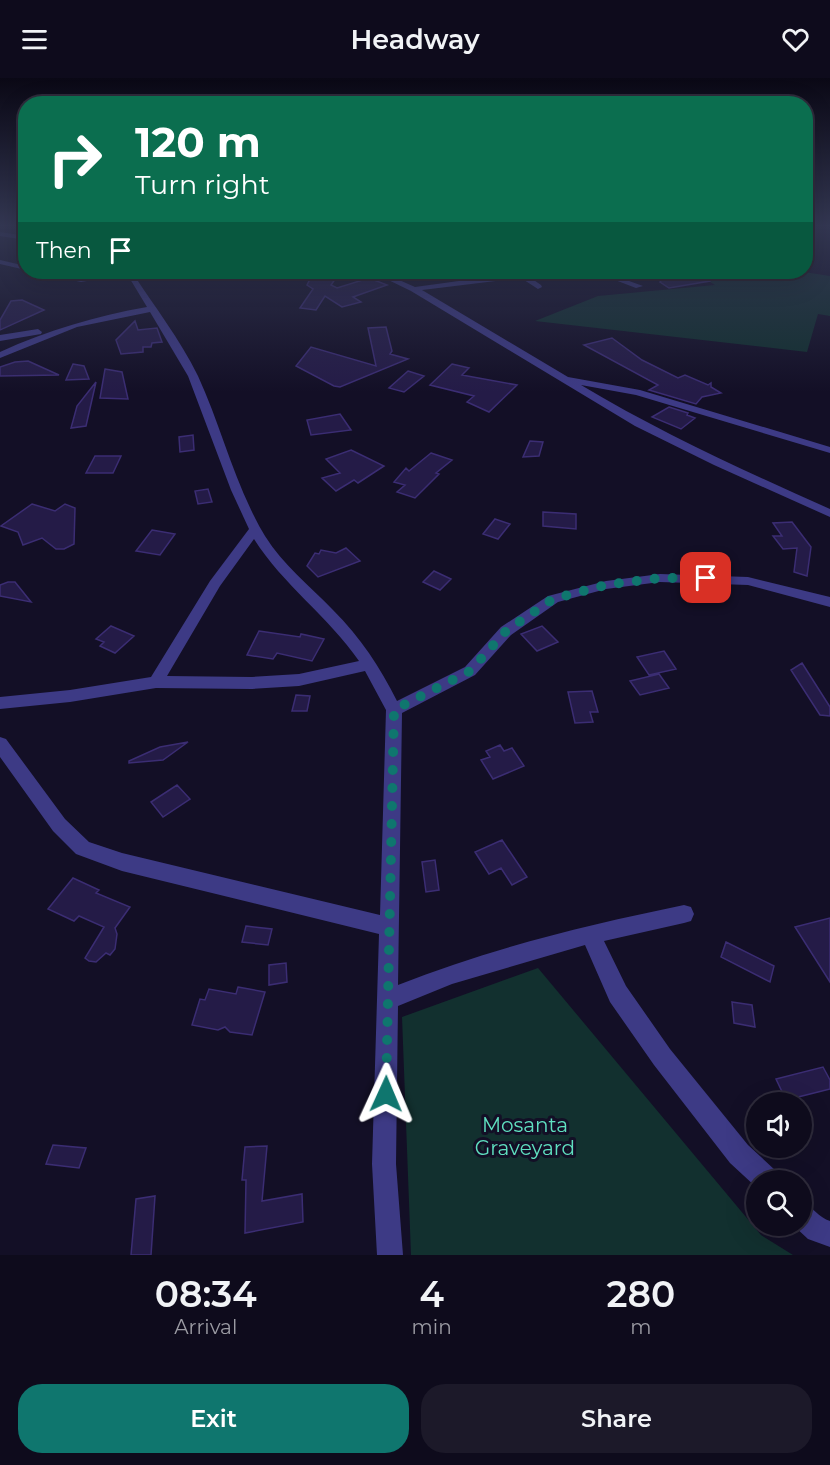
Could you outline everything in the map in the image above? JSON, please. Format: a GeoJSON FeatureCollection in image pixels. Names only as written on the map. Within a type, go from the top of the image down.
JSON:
{"type":"FeatureCollection","features":[{"type":"Feature","properties":{"kind":"street"},"geometry":{"type":"LineString","coordinates":[[134,282],[173,339],[193,376],[255,529],[272,556],[348,635],[371,664],[394,710],[384,1164],[390,1255]]}},
{"type":"Feature","properties":{"kind":"street"},"geometry":{"type":"LineString","coordinates":[[398,282],[414,289],[561,379],[649,429],[830,513]]}},
{"type":"Feature","properties":{"kind":"street"},"geometry":{"type":"LineString","coordinates":[[414,289],[473,282]]}},
{"type":"Feature","properties":{"kind":"street"},"geometry":{"type":"LineString","coordinates":[[531,282],[538,287]]}},
{"type":"Feature","properties":{"kind":"street"},"geometry":{"type":"LineString","coordinates":[[627,282],[639,286]]}},
{"type":"Feature","properties":{"kind":"street"},"geometry":{"type":"LineString","coordinates":[[0,338],[59,329],[102,317],[151,309]]}},
{"type":"Feature","properties":{"kind":"street"},"geometry":{"type":"LineString","coordinates":[[0,355],[59,329]]}},
{"type":"Feature","properties":{"kind":"street"},"geometry":{"type":"LineString","coordinates":[[561,379],[637,392],[830,450]]}},
{"type":"Feature","properties":{"kind":"street"},"geometry":{"type":"LineString","coordinates":[[156,682],[208,594],[255,529]]}},
{"type":"Feature","properties":{"kind":"street"},"geometry":{"type":"LineString","coordinates":[[394,710],[470,671],[506,631],[553,599],[606,585],[660,578],[748,581],[830,602]]}},
{"type":"Feature","properties":{"kind":"street"},"geometry":{"type":"LineString","coordinates":[[0,703],[70,696],[156,682],[252,683],[299,680],[371,664]]}},
{"type":"Feature","properties":{"kind":"street"},"geometry":{"type":"LineString","coordinates":[[0,744],[59,825],[83,848],[122,862],[389,927]]}},
{"type":"Feature","properties":{"kind":"street"},"geometry":{"type":"LineString","coordinates":[[387,1000],[452,975],[590,934],[684,914]]}},
{"type":"Feature","properties":{"kind":"street"},"geometry":{"type":"LineString","coordinates":[[590,934],[618,994],[662,1057],[739,1154],[756,1170]]}},
{"type":"Feature","properties":{"kind":"street"},"geometry":{"type":"LineString","coordinates":[[812,1225],[817,1230],[830,1234]]}},
{"type":"Feature","properties":{"kind":"green space"},"geometry":{"type":"Polygon","coordinates":[[[710,282],[830,282],[830,316],[818,314],[807,352],[535,321],[598,296],[715,285],[710,282]]]}},
{"type":"Feature","properties":{"kind":"green space","name":"Mosanta Graveyard"},"geometry":{"type":"Polygon","coordinates":[[[538,968],[746,1217],[746,1236],[763,1236],[793,1255],[411,1255],[402,1017],[538,968]]]}},
{"type":"Feature","properties":{"kind":"building"},"geometry":{"type":"Polygon","coordinates":[[[309,282],[333,282],[331,285],[337,288],[356,282],[379,282],[387,285],[353,297],[361,302],[342,307],[325,296],[316,310],[300,308],[313,289],[307,285],[309,282]]]}},
{"type":"Feature","properties":{"kind":"building"},"geometry":{"type":"Polygon","coordinates":[[[660,282],[705,282],[669,288],[660,282]]]}},
{"type":"Feature","properties":{"kind":"building"},"geometry":{"type":"Polygon","coordinates":[[[22,300],[44,310],[0,330],[0,320],[11,301],[22,300]]]}},
{"type":"Feature","properties":{"kind":"building"},"geometry":{"type":"Polygon","coordinates":[[[135,321],[138,330],[157,328],[162,342],[152,343],[151,347],[143,347],[143,352],[121,354],[116,340],[135,321]]]}},
{"type":"Feature","properties":{"kind":"building"},"geometry":{"type":"Polygon","coordinates":[[[386,327],[392,351],[390,354],[408,359],[340,387],[296,366],[311,347],[376,366],[368,328],[386,327]]]}},
{"type":"Feature","properties":{"kind":"building"},"geometry":{"type":"Polygon","coordinates":[[[612,338],[642,360],[678,378],[685,375],[708,385],[711,383],[711,387],[721,393],[702,397],[696,404],[649,390],[658,385],[584,345],[612,338]]]}},
{"type":"Feature","properties":{"kind":"building"},"geometry":{"type":"Polygon","coordinates":[[[28,361],[59,375],[0,376],[0,367],[28,361]]]}},
{"type":"Feature","properties":{"kind":"building"},"geometry":{"type":"Polygon","coordinates":[[[73,364],[84,366],[89,379],[66,380],[73,364]]]}},
{"type":"Feature","properties":{"kind":"building"},"geometry":{"type":"Polygon","coordinates":[[[452,364],[469,368],[462,375],[517,385],[489,412],[467,402],[474,396],[430,385],[452,364]]]}},
{"type":"Feature","properties":{"kind":"building"},"geometry":{"type":"Polygon","coordinates":[[[105,369],[122,372],[128,399],[100,398],[105,369]]]}},
{"type":"Feature","properties":{"kind":"building"},"geometry":{"type":"Polygon","coordinates":[[[408,371],[424,376],[404,392],[389,388],[408,371]]]}},
{"type":"Feature","properties":{"kind":"building"},"geometry":{"type":"Polygon","coordinates":[[[96,382],[86,426],[71,428],[77,406],[96,382]]]}},
{"type":"Feature","properties":{"kind":"building"},"geometry":{"type":"Polygon","coordinates":[[[669,407],[688,413],[687,415],[695,418],[681,429],[652,417],[669,407]]]}},
{"type":"Feature","properties":{"kind":"building"},"geometry":{"type":"Polygon","coordinates":[[[340,414],[351,430],[311,435],[307,420],[340,414]]]}},
{"type":"Feature","properties":{"kind":"building"},"geometry":{"type":"Polygon","coordinates":[[[193,435],[194,450],[180,452],[179,437],[193,435]]]}},
{"type":"Feature","properties":{"kind":"building"},"geometry":{"type":"Polygon","coordinates":[[[530,441],[543,442],[539,456],[523,457],[530,441]]]}},
{"type":"Feature","properties":{"kind":"building"},"geometry":{"type":"Polygon","coordinates":[[[351,450],[384,466],[358,483],[354,480],[336,491],[322,478],[340,473],[326,459],[351,450]]]}},
{"type":"Feature","properties":{"kind":"building"},"geometry":{"type":"Polygon","coordinates":[[[431,453],[452,460],[436,473],[439,474],[415,498],[397,492],[405,485],[394,482],[406,468],[409,471],[431,453]]]}},
{"type":"Feature","properties":{"kind":"building"},"geometry":{"type":"Polygon","coordinates":[[[95,456],[121,456],[113,473],[86,473],[95,456]]]}},
{"type":"Feature","properties":{"kind":"building"},"geometry":{"type":"Polygon","coordinates":[[[208,489],[212,502],[198,504],[195,491],[208,489]]]}},
{"type":"Feature","properties":{"kind":"building"},"geometry":{"type":"Polygon","coordinates":[[[32,504],[55,511],[65,504],[75,508],[74,544],[64,549],[56,549],[42,538],[23,545],[18,532],[1,526],[32,504]]]}},
{"type":"Feature","properties":{"kind":"building"},"geometry":{"type":"Polygon","coordinates":[[[543,512],[576,514],[576,529],[543,526],[543,512]]]}},
{"type":"Feature","properties":{"kind":"building"},"geometry":{"type":"Polygon","coordinates":[[[495,519],[510,524],[498,539],[483,534],[495,519]]]}},
{"type":"Feature","properties":{"kind":"building"},"geometry":{"type":"Polygon","coordinates":[[[792,522],[811,547],[807,576],[794,572],[797,548],[783,549],[773,536],[782,536],[773,523],[792,522]]]}},
{"type":"Feature","properties":{"kind":"building"},"geometry":{"type":"Polygon","coordinates":[[[152,530],[175,534],[160,555],[136,551],[152,530]]]}},
{"type":"Feature","properties":{"kind":"building"},"geometry":{"type":"Polygon","coordinates":[[[346,548],[360,561],[318,577],[307,566],[315,553],[319,554],[321,550],[336,553],[346,548]]]}},
{"type":"Feature","properties":{"kind":"building"},"geometry":{"type":"Polygon","coordinates":[[[434,571],[451,579],[440,590],[423,582],[434,571]]]}},
{"type":"Feature","properties":{"kind":"building"},"geometry":{"type":"Polygon","coordinates":[[[15,582],[31,602],[0,596],[0,585],[15,582]]]}},
{"type":"Feature","properties":{"kind":"building"},"geometry":{"type":"Polygon","coordinates":[[[111,626],[134,636],[115,653],[100,646],[104,642],[96,639],[111,626]]]}},
{"type":"Feature","properties":{"kind":"building"},"geometry":{"type":"Polygon","coordinates":[[[542,626],[558,642],[537,651],[521,634],[542,626]]]}},
{"type":"Feature","properties":{"kind":"building"},"geometry":{"type":"Polygon","coordinates":[[[259,631],[300,637],[301,634],[324,639],[312,661],[277,653],[273,659],[247,655],[259,631]]]}},
{"type":"Feature","properties":{"kind":"building"},"geometry":{"type":"Polygon","coordinates":[[[664,651],[676,669],[649,675],[637,657],[664,651]]]}},
{"type":"Feature","properties":{"kind":"building"},"geometry":{"type":"Polygon","coordinates":[[[802,663],[830,707],[830,716],[820,715],[791,670],[802,663]]]}},
{"type":"Feature","properties":{"kind":"building"},"geometry":{"type":"Polygon","coordinates":[[[659,674],[669,688],[640,695],[630,681],[659,674]]]}},
{"type":"Feature","properties":{"kind":"building"},"geometry":{"type":"Polygon","coordinates":[[[592,691],[598,712],[590,712],[593,722],[575,723],[568,692],[592,691]]]}},
{"type":"Feature","properties":{"kind":"building"},"geometry":{"type":"Polygon","coordinates":[[[296,695],[310,696],[307,711],[292,711],[296,695]]]}},
{"type":"Feature","properties":{"kind":"building"},"geometry":{"type":"Polygon","coordinates":[[[188,742],[163,760],[129,763],[160,747],[188,742]]]}},
{"type":"Feature","properties":{"kind":"building"},"geometry":{"type":"Polygon","coordinates":[[[500,745],[504,751],[512,748],[524,766],[493,779],[481,760],[490,757],[486,751],[500,745]]]}},
{"type":"Feature","properties":{"kind":"building"},"geometry":{"type":"Polygon","coordinates":[[[177,785],[190,799],[163,817],[151,802],[177,785]]]}},
{"type":"Feature","properties":{"kind":"building"},"geometry":{"type":"Polygon","coordinates":[[[502,840],[527,877],[512,885],[501,868],[489,874],[475,852],[502,840]]]}},
{"type":"Feature","properties":{"kind":"building"},"geometry":{"type":"Polygon","coordinates":[[[435,860],[439,890],[426,892],[422,862],[435,860]]]}},
{"type":"Feature","properties":{"kind":"building"},"geometry":{"type":"Polygon","coordinates":[[[73,878],[99,890],[96,893],[130,907],[115,928],[117,934],[115,949],[110,955],[106,953],[96,962],[85,958],[104,927],[79,916],[74,921],[48,909],[73,878]]]}},
{"type":"Feature","properties":{"kind":"building"},"geometry":{"type":"Polygon","coordinates":[[[830,918],[830,982],[795,927],[830,918]]]}},
{"type":"Feature","properties":{"kind":"building"},"geometry":{"type":"Polygon","coordinates":[[[246,926],[272,929],[268,945],[242,942],[246,926]]]}},
{"type":"Feature","properties":{"kind":"building"},"geometry":{"type":"Polygon","coordinates":[[[726,942],[774,966],[770,982],[721,957],[726,942]]]}},
{"type":"Feature","properties":{"kind":"building"},"geometry":{"type":"Polygon","coordinates":[[[286,963],[287,982],[269,985],[269,965],[286,963]]]}},
{"type":"Feature","properties":{"kind":"building"},"geometry":{"type":"Polygon","coordinates":[[[238,987],[265,992],[252,1035],[230,1032],[225,1027],[218,1030],[192,1025],[200,999],[205,1000],[209,989],[236,994],[238,987]]]}},
{"type":"Feature","properties":{"kind":"building"},"geometry":{"type":"Polygon","coordinates":[[[732,1002],[752,1005],[755,1027],[734,1023],[732,1002]]]}},
{"type":"Feature","properties":{"kind":"building"},"geometry":{"type":"Polygon","coordinates":[[[823,1067],[830,1080],[830,1089],[812,1094],[782,1092],[776,1079],[823,1067]]]}},
{"type":"Feature","properties":{"kind":"building"},"geometry":{"type":"Polygon","coordinates":[[[53,1145],[86,1148],[79,1168],[46,1164],[53,1145]]]}},
{"type":"Feature","properties":{"kind":"building"},"geometry":{"type":"Polygon","coordinates":[[[267,1146],[262,1201],[302,1194],[303,1222],[245,1233],[246,1180],[242,1180],[245,1147],[267,1146]]]}},
{"type":"Feature","properties":{"kind":"building"},"geometry":{"type":"Polygon","coordinates":[[[155,1196],[151,1255],[131,1255],[136,1199],[155,1196]]]}},
{"type":"Feature","properties":{"kind":"route"},"geometry":{"type":"LineString","coordinates":[[386,1094],[394,710],[439,689],[470,671],[506,631],[553,599],[606,585],[660,578],[706,578]]}}]}
